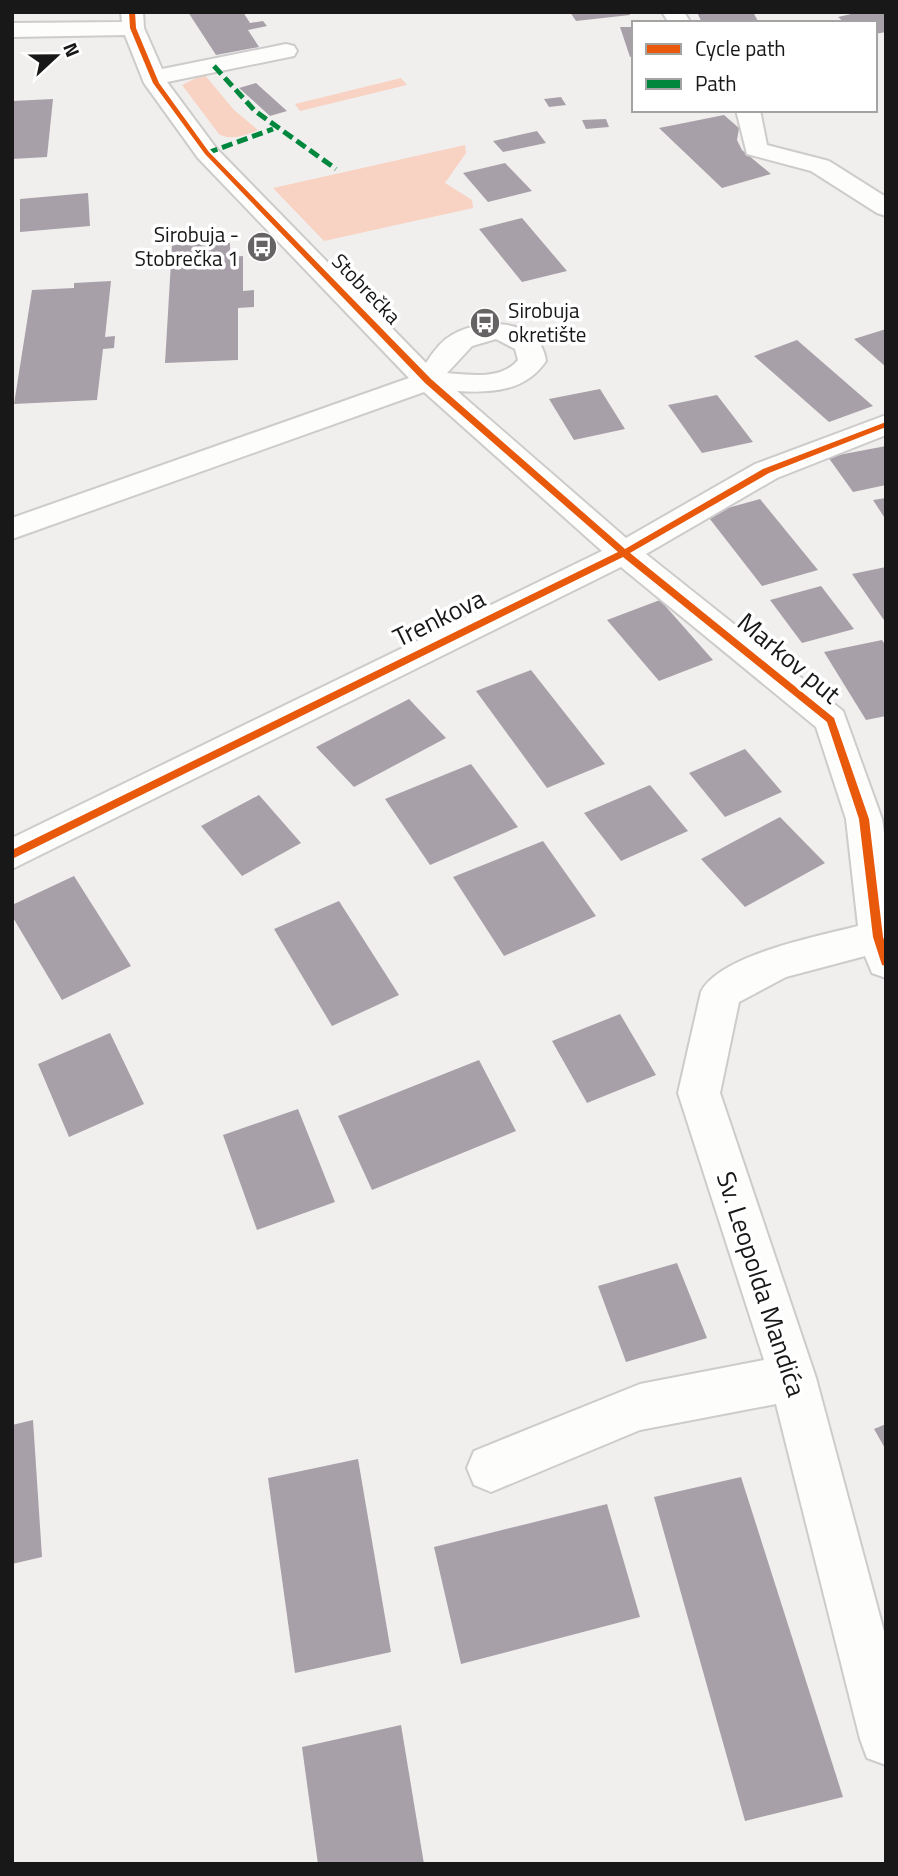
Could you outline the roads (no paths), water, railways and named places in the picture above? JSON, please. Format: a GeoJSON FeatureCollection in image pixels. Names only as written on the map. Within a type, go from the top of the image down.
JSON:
{"type":"FeatureCollection","features":[{"type":"Feature","properties":{"kind":"street"},"geometry":{"type":"LineString","coordinates":[[12,30],[133,20]]}},
{"type":"Feature","properties":{"kind":"street","name":"Stobrečka"},"geometry":{"type":"LineString","coordinates":[[133,20],[153,78],[207,153],[428,381],[624,553]]}},
{"type":"Feature","properties":{"kind":"street"},"geometry":{"type":"LineString","coordinates":[[153,78],[286,51]]}},
{"type":"Feature","properties":{"kind":"street"},"geometry":{"type":"LineString","coordinates":[[748,112],[756,149],[820,166],[886,208]]}},
{"type":"Feature","properties":{"kind":"street"},"geometry":{"type":"LineString","coordinates":[[12,529],[428,381]]}},
{"type":"Feature","properties":{"kind":"street","name":"Trenkova"},"geometry":{"type":"LineString","coordinates":[[12,855],[624,553],[766,471],[886,424]]}},
{"type":"Feature","properties":{"kind":"street","name":"Markov put"},"geometry":{"type":"LineString","coordinates":[[624,553],[831,720],[875,820],[882,949]]}},
{"type":"Feature","properties":{"kind":"street","name":"Sv. Leopolda Mandića"},"geometry":{"type":"LineString","coordinates":[[882,949],[776,963],[721,992],[699,1093],[793,1378],[886,1739]]}},
{"type":"Feature","properties":{"kind":"street"},"geometry":{"type":"LineString","coordinates":[[491,1468],[640,1407],[793,1378]]}},
{"type":"Feature","properties":{"kind":"place","name":"Sirobuja - Stobrečka 1"},"geometry":{"type":"Point","coordinates":[262,247]}},
{"type":"Feature","properties":{"kind":"place","name":"Sirobuja okretište"},"geometry":{"type":"Point","coordinates":[485,323]}}]}
